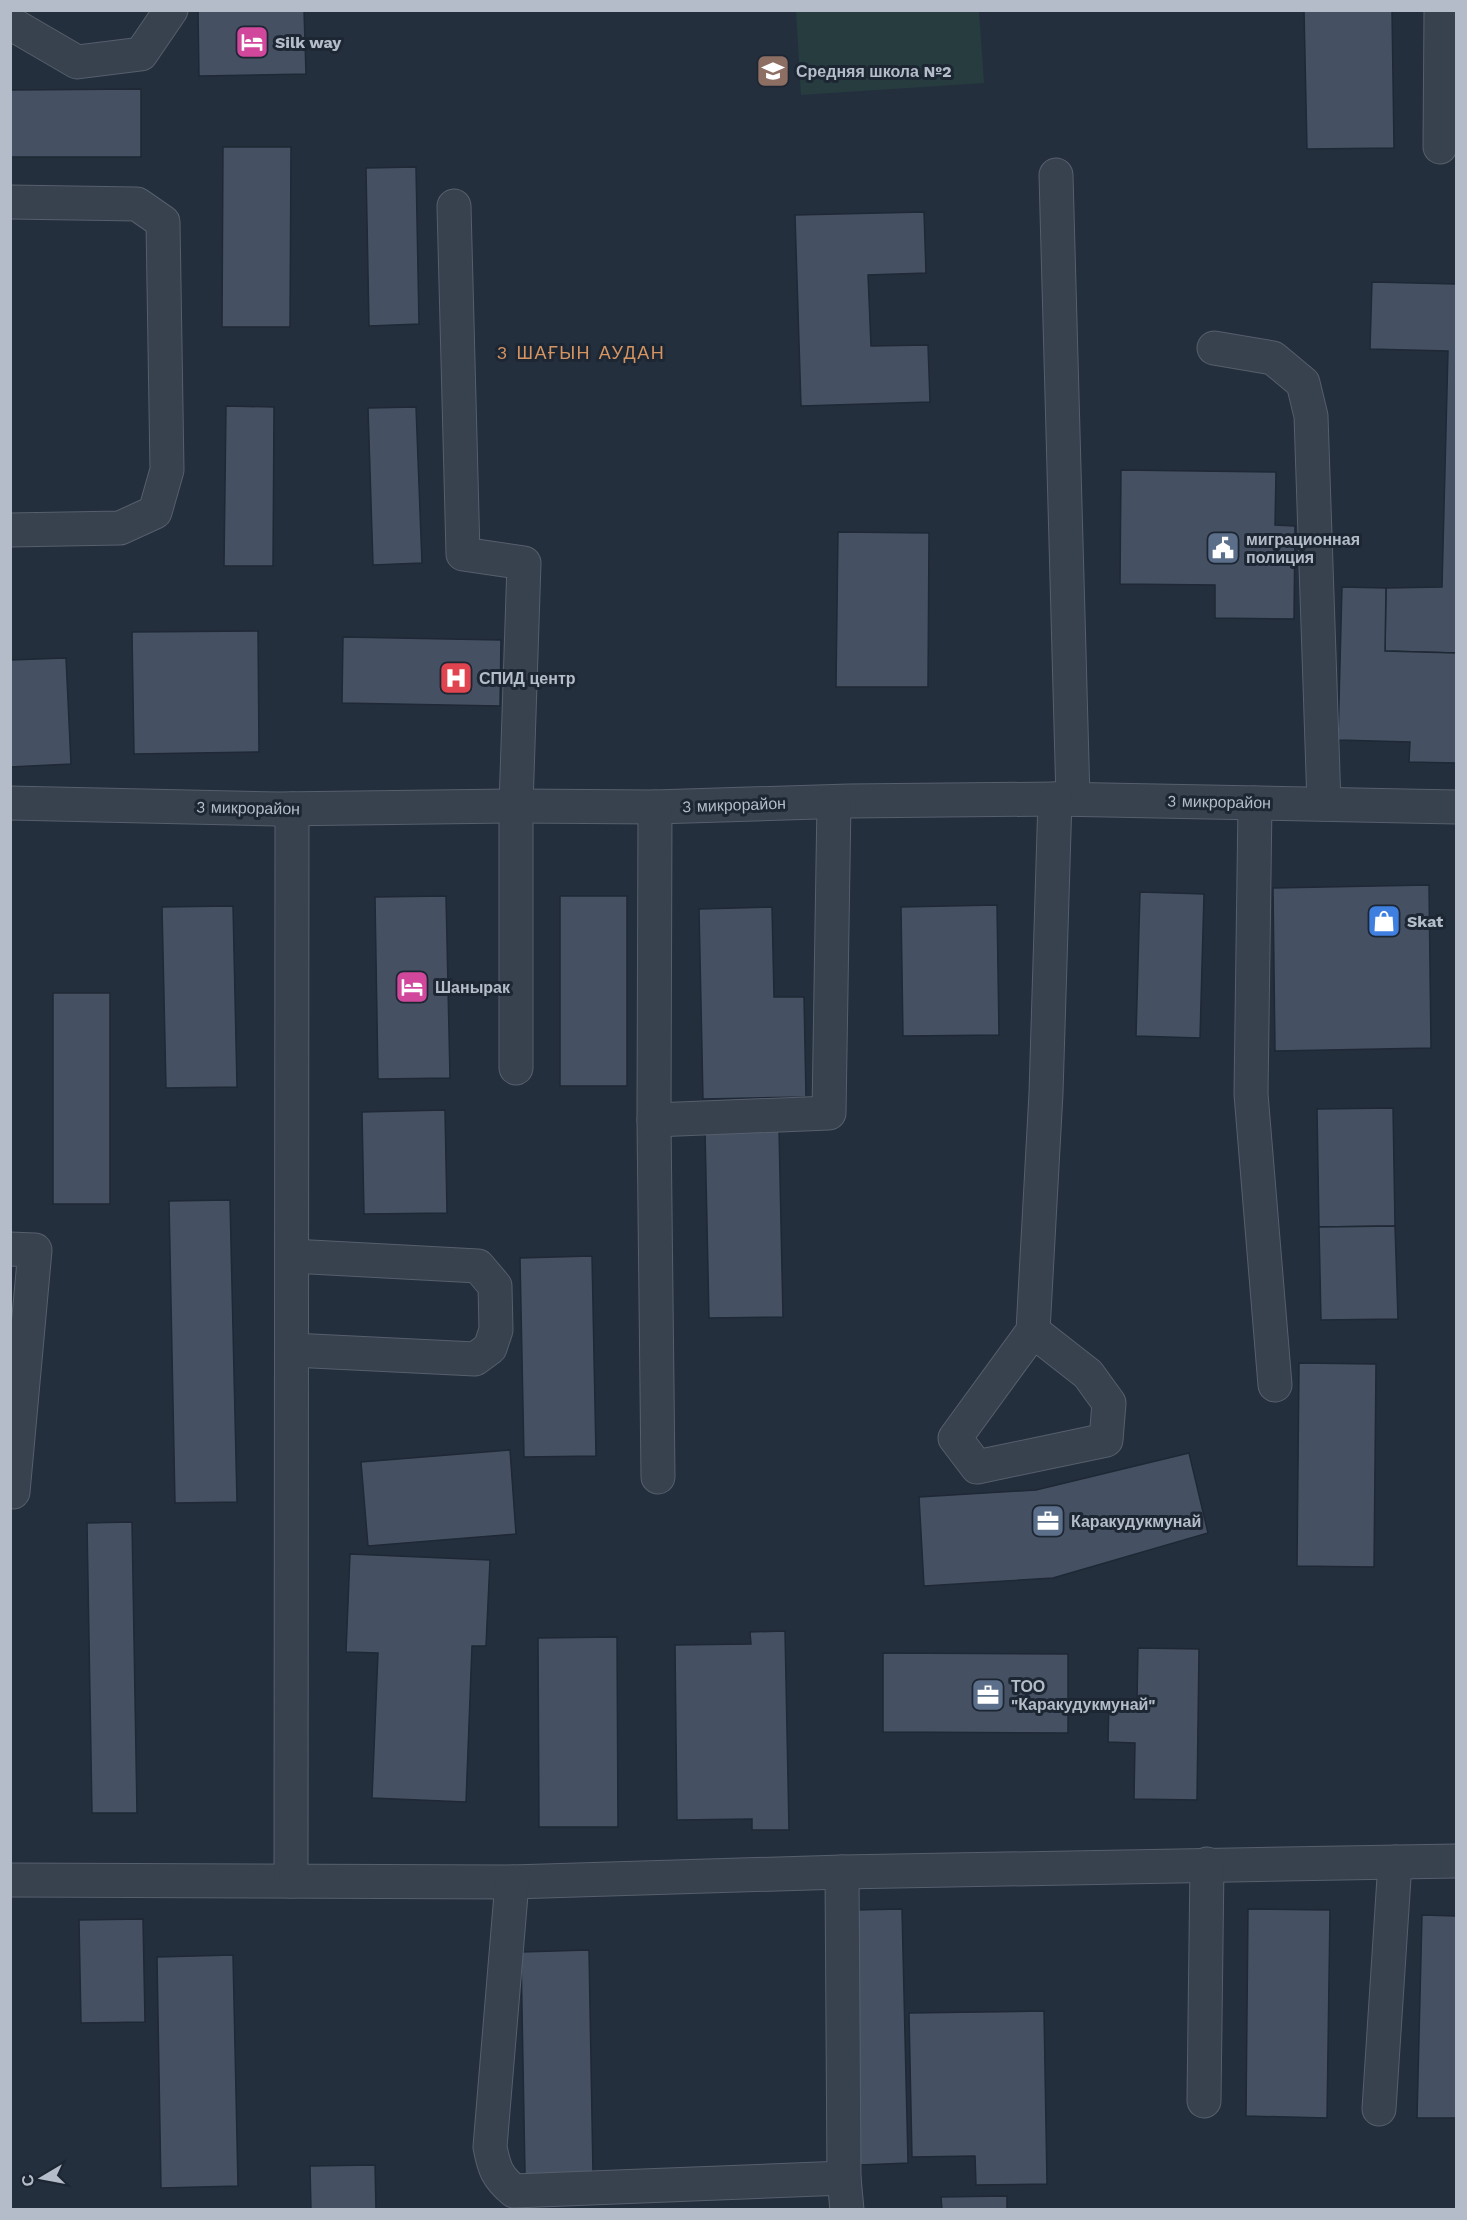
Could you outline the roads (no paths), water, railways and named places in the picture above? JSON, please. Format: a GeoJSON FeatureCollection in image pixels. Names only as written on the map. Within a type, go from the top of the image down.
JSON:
{"type":"FeatureCollection","features":[{"type":"Feature","properties":{"kind":"street"},"geometry":{"type":"LineString","coordinates":[[10,23],[77,62],[141,54],[171,10]]}},
{"type":"Feature","properties":{"kind":"street"},"geometry":{"type":"LineString","coordinates":[[1440,147],[1441,10]]}},
{"type":"Feature","properties":{"kind":"street"},"geometry":{"type":"LineString","coordinates":[[1033,1331],[1088,1374],[1109,1403],[1106,1440],[977,1467],[955,1438],[1033,1331],[1064,799],[1056,175]]}},
{"type":"Feature","properties":{"kind":"street"},"geometry":{"type":"LineString","coordinates":[[10,202],[138,204],[163,222],[167,470],[156,512],[120,528],[10,530]]}},
{"type":"Feature","properties":{"kind":"street"},"geometry":{"type":"LineString","coordinates":[[454,206],[463,554],[524,563],[516,806],[516,1068]]}},
{"type":"Feature","properties":{"kind":"street"},"geometry":{"type":"LineString","coordinates":[[1214,348],[1274,358],[1303,383],[1311,416],[1324,804]]}},
{"type":"Feature","properties":{"kind":"street","name":"3 микрорайон"},"geometry":{"type":"LineString","coordinates":[[10,803],[292,809],[655,807],[1064,799],[1456,807]]}},
{"type":"Feature","properties":{"kind":"street"},"geometry":{"type":"LineString","coordinates":[[654,1120],[829,1113],[834,802]]}},
{"type":"Feature","properties":{"kind":"street"},"geometry":{"type":"LineString","coordinates":[[1255,802],[1251,1094],[1275,1385]]}},
{"type":"Feature","properties":{"kind":"street"},"geometry":{"type":"LineString","coordinates":[[655,807],[654,1120],[658,1477]]}},
{"type":"Feature","properties":{"kind":"street"},"geometry":{"type":"LineString","coordinates":[[291,1881],[289,1563],[292,1350],[292,809]]}},
{"type":"Feature","properties":{"kind":"street"},"geometry":{"type":"LineString","coordinates":[[10,1249],[35,1250],[13,1492],[10,1492]]}},
{"type":"Feature","properties":{"kind":"street"},"geometry":{"type":"LineString","coordinates":[[292,1256],[478,1266],[495,1286],[496,1330],[490,1348],[475,1359],[292,1350]]}},
{"type":"Feature","properties":{"kind":"street"},"geometry":{"type":"LineString","coordinates":[[10,1880],[512,1882],[842,1872],[1456,1861]]}},
{"type":"Feature","properties":{"kind":"street"},"geometry":{"type":"LineString","coordinates":[[1379,2109],[1395,1862]]}},
{"type":"Feature","properties":{"kind":"street"},"geometry":{"type":"LineString","coordinates":[[1204,2101],[1207,1864]]}},
{"type":"Feature","properties":{"kind":"street"},"geometry":{"type":"LineString","coordinates":[[512,1882],[490,2146],[493,2164],[501,2180],[514,2191],[845,2194],[842,1872]]}},
{"type":"Feature","properties":{"kind":"place","name":"Silk way"},"geometry":{"type":"Point","coordinates":[252,42]}},
{"type":"Feature","properties":{"kind":"place","name":"Средняя школа №2"},"geometry":{"type":"Point","coordinates":[773,71]}},
{"type":"Feature","properties":{"kind":"place","name":"миграционная полиция"},"geometry":{"type":"Point","coordinates":[1223,548]}},
{"type":"Feature","properties":{"kind":"place","name":"СПИД центр"},"geometry":{"type":"Point","coordinates":[456,678]}},
{"type":"Feature","properties":{"kind":"place","name":"Skat"},"geometry":{"type":"Point","coordinates":[1384,921]}},
{"type":"Feature","properties":{"kind":"place","name":"Шанырак"},"geometry":{"type":"Point","coordinates":[412,987]}},
{"type":"Feature","properties":{"kind":"place","name":"Каракудукмунай"},"geometry":{"type":"Point","coordinates":[1048,1521]}},
{"type":"Feature","properties":{"kind":"place","name":"ТОО \"Каракудукмунай\""},"geometry":{"type":"Point","coordinates":[988,1695]}},
{"type":"Feature","properties":{"kind":"district","name":"3 ШАҒЫН АУДАН"},"geometry":{"type":"Point","coordinates":[581,352]}}]}
